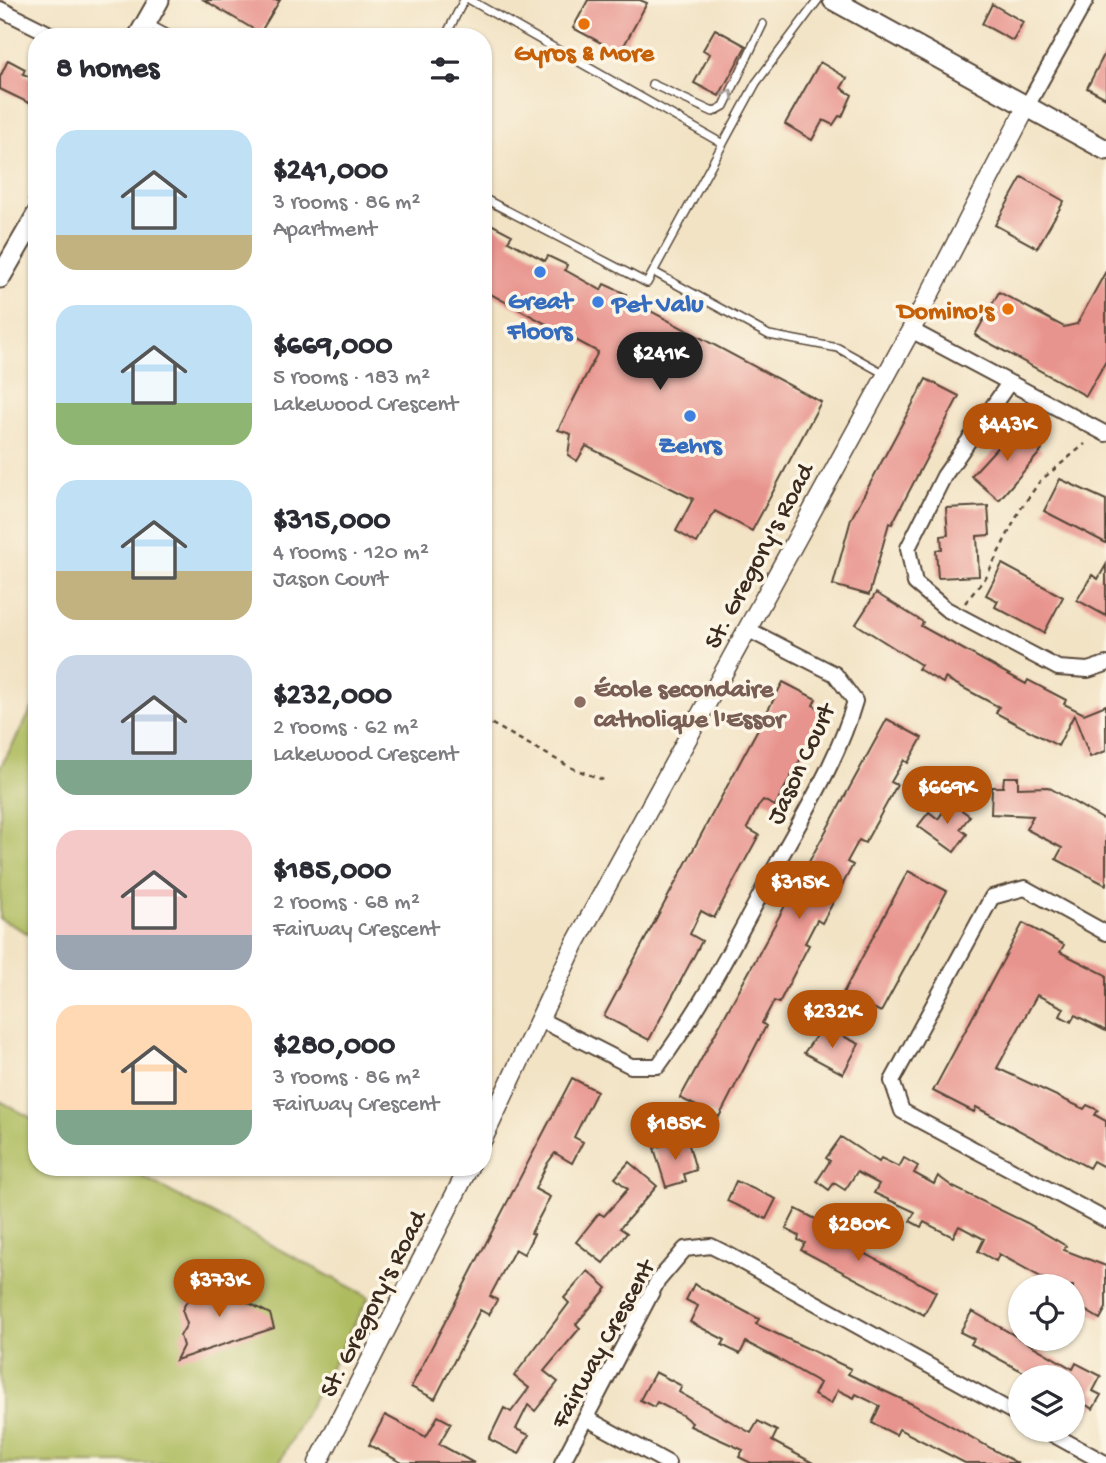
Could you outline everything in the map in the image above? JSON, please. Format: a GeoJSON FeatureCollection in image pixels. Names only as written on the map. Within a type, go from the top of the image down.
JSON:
{"type":"FeatureCollection","features":[{"type":"Feature","properties":{"kind":"main road"},"geometry":{"type":"LineString","coordinates":[[143,28],[159,0]]}},
{"type":"Feature","properties":{"kind":"main road"},"geometry":{"type":"LineString","coordinates":[[833,0],[1106,150]]}},
{"type":"Feature","properties":{"kind":"main road"},"geometry":{"type":"LineString","coordinates":[[0,278],[28,230]]}},
{"type":"Feature","properties":{"kind":"street","name":"St. Gregory's Road"},"geometry":{"type":"LineString","coordinates":[[492,1121],[575,944],[911,330],[1027,106],[1086,0]]}},
{"type":"Feature","properties":{"kind":"street"},"geometry":{"type":"LineString","coordinates":[[0,9],[38,28]]}},
{"type":"Feature","properties":{"kind":"street"},"geometry":{"type":"LineString","coordinates":[[911,330],[1106,434]]}},
{"type":"Feature","properties":{"kind":"street"},"geometry":{"type":"LineString","coordinates":[[1009,383],[944,476],[908,548],[915,583],[957,614],[1058,668],[1088,670],[1106,664]]}},
{"type":"Feature","properties":{"kind":"street","name":"Jason Court"},"geometry":{"type":"LineString","coordinates":[[541,1020],[631,1066],[658,1066],[695,1016],[792,837],[847,729],[855,701],[835,674],[747,629]]}},
{"type":"Feature","properties":{"kind":"street"},"geometry":{"type":"LineString","coordinates":[[1106,933],[1025,887],[992,897],[892,1081],[902,1111],[1106,1220]]}},
{"type":"Feature","properties":{"kind":"street","name":"St. Gregory's Road"},"geometry":{"type":"LineString","coordinates":[[318,1463],[464,1176]]}},
{"type":"Feature","properties":{"kind":"street","name":"Fairway Crescent"},"geometry":{"type":"LineString","coordinates":[[562,1463],[657,1282],[685,1249],[711,1246],[1008,1409]]}},
{"type":"Feature","properties":{"kind":"street"},"geometry":{"type":"LineString","coordinates":[[586,1418],[668,1463]]}},
{"type":"Feature","properties":{"kind":"street"},"geometry":{"type":"LineString","coordinates":[[1067,1442],[1105,1463]]}},
{"type":"Feature","properties":{"kind":"lane"},"geometry":{"type":"LineString","coordinates":[[449,28],[464,0]]}},
{"type":"Feature","properties":{"kind":"lane"},"geometry":{"type":"LineString","coordinates":[[470,0],[723,144]]}},
{"type":"Feature","properties":{"kind":"lane"},"geometry":{"type":"LineString","coordinates":[[492,203],[647,283],[756,83],[818,0]]}},
{"type":"Feature","properties":{"kind":"lane"},"geometry":{"type":"LineString","coordinates":[[652,84],[713,112],[723,106],[763,24]]}},
{"type":"Feature","properties":{"kind":"lane"},"geometry":{"type":"LineString","coordinates":[[654,272],[769,335],[838,348],[886,374]]}},
{"type":"Feature","properties":{"kind":"path"},"geometry":{"type":"LineString","coordinates":[[957,614],[986,577],[1020,510],[1040,481],[1085,444]]}},
{"type":"Feature","properties":{"kind":"path"},"geometry":{"type":"LineString","coordinates":[[492,724],[572,768],[606,781]]}},
{"type":"Feature","properties":{"kind":"green space"},"geometry":{"type":"Polygon","coordinates":[[[28,717],[28,933],[0,919],[0,768],[28,717]]]}},
{"type":"Feature","properties":{"kind":"green space"},"geometry":{"type":"Polygon","coordinates":[[[0,1101],[28,1116],[28,1176],[141,1176],[369,1297],[279,1463],[0,1463],[0,1101]]]}},
{"type":"Feature","properties":{"kind":"building"},"geometry":{"type":"Polygon","coordinates":[[[204,0],[280,0],[263,28],[252,28],[204,0]]]}},
{"type":"Feature","properties":{"kind":"building"},"geometry":{"type":"Polygon","coordinates":[[[588,0],[640,0],[647,3],[620,53],[573,28],[588,0]]]}},
{"type":"Feature","properties":{"kind":"building"},"geometry":{"type":"Polygon","coordinates":[[[992,4],[1023,22],[1013,41],[982,24],[992,4]]]}},
{"type":"Feature","properties":{"kind":"building"},"geometry":{"type":"Polygon","coordinates":[[[715,29],[746,46],[719,96],[694,83],[710,54],[703,50],[715,29]]]}},
{"type":"Feature","properties":{"kind":"building"},"geometry":{"type":"Polygon","coordinates":[[[1106,51],[1106,98],[1087,88],[1106,51]]]}},
{"type":"Feature","properties":{"kind":"building"},"geometry":{"type":"Polygon","coordinates":[[[8,60],[25,69],[23,74],[28,76],[28,103],[0,89],[0,77],[8,60]]]}},
{"type":"Feature","properties":{"kind":"building"},"geometry":{"type":"Polygon","coordinates":[[[820,62],[847,78],[841,88],[852,95],[842,117],[839,116],[833,125],[823,120],[812,140],[785,124],[820,62]]]}},
{"type":"Feature","properties":{"kind":"building"},"geometry":{"type":"Polygon","coordinates":[[[1022,177],[1064,201],[1037,248],[995,225],[1022,177]]]}},
{"type":"Feature","properties":{"kind":"building","name":"Zehrs"},"geometry":{"type":"Polygon","coordinates":[[[492,225],[512,235],[508,241],[545,261],[548,256],[567,265],[565,270],[601,290],[604,284],[626,294],[626,298],[821,402],[752,531],[715,511],[697,543],[676,531],[693,499],[586,446],[577,461],[568,455],[571,434],[558,430],[598,352],[492,295],[492,225]]]}},
{"type":"Feature","properties":{"kind":"building"},"geometry":{"type":"Polygon","coordinates":[[[1106,271],[1106,361],[1086,396],[975,335],[999,292],[1064,327],[1077,324],[1106,271]]]}},
{"type":"Feature","properties":{"kind":"building"},"geometry":{"type":"Polygon","coordinates":[[[926,379],[959,396],[892,524],[889,523],[869,595],[833,585],[851,519],[926,379]]]}},
{"type":"Feature","properties":{"kind":"building"},"geometry":{"type":"Polygon","coordinates":[[[1016,427],[1042,450],[999,500],[971,476],[1016,427]]]}},
{"type":"Feature","properties":{"kind":"building"},"geometry":{"type":"Polygon","coordinates":[[[1060,479],[1106,500],[1106,543],[1044,511],[1060,479]]]}},
{"type":"Feature","properties":{"kind":"building"},"geometry":{"type":"Polygon","coordinates":[[[988,506],[990,535],[977,536],[979,576],[938,578],[936,550],[942,549],[941,536],[948,535],[946,508],[988,506]]]}},
{"type":"Feature","properties":{"kind":"building"},"geometry":{"type":"Polygon","coordinates":[[[1002,564],[1063,597],[1044,633],[995,607],[998,601],[986,595],[1002,564]]]}},
{"type":"Feature","properties":{"kind":"building"},"geometry":{"type":"Polygon","coordinates":[[[1106,565],[1106,616],[1077,600],[1092,575],[1098,579],[1106,565]]]}},
{"type":"Feature","properties":{"kind":"building"},"geometry":{"type":"Polygon","coordinates":[[[876,593],[923,622],[921,626],[1026,684],[1028,680],[1066,700],[1064,704],[1084,714],[1106,705],[1106,751],[1090,757],[1074,715],[1058,746],[996,713],[999,707],[945,678],[943,683],[918,669],[921,665],[856,624],[876,593]]]}},
{"type":"Feature","properties":{"kind":"building"},"geometry":{"type":"Polygon","coordinates":[[[783,682],[816,699],[813,705],[826,712],[775,806],[763,800],[759,805],[747,828],[759,835],[714,918],[701,911],[690,934],[702,941],[649,1040],[604,1016],[783,682]]]}},
{"type":"Feature","properties":{"kind":"building"},"geometry":{"type":"Polygon","coordinates":[[[887,719],[922,738],[908,763],[904,760],[891,782],[897,785],[865,843],[859,840],[847,862],[853,865],[822,923],[817,920],[805,943],[809,945],[779,1003],[774,1001],[762,1023],[766,1026],[719,1117],[680,1098],[887,719]]]}},
{"type":"Feature","properties":{"kind":"building"},"geometry":{"type":"Polygon","coordinates":[[[1004,777],[1018,777],[1018,788],[1048,787],[1106,821],[1106,885],[1056,859],[1062,848],[1026,829],[1033,816],[991,814],[992,787],[1003,787],[1004,777]]]}},
{"type":"Feature","properties":{"kind":"building"},"geometry":{"type":"Polygon","coordinates":[[[950,802],[970,816],[960,829],[967,834],[954,852],[918,826],[929,812],[938,819],[950,802]]]}},
{"type":"Feature","properties":{"kind":"building"},"geometry":{"type":"Polygon","coordinates":[[[908,871],[947,891],[881,1012],[843,993],[908,871]]]}},
{"type":"Feature","properties":{"kind":"building"},"geometry":{"type":"Polygon","coordinates":[[[1023,923],[1064,945],[1060,952],[1106,975],[1106,1031],[1075,1015],[1071,1022],[1060,1016],[1064,1008],[1037,995],[997,1068],[1084,1109],[1087,1105],[1098,1110],[1095,1115],[1106,1121],[1106,1168],[1093,1161],[1089,1168],[976,1107],[974,1112],[933,1091],[1023,923]]]}},
{"type":"Feature","properties":{"kind":"building"},"geometry":{"type":"Polygon","coordinates":[[[823,1026],[859,1044],[843,1074],[804,1053],[823,1026]]]}},
{"type":"Feature","properties":{"kind":"building"},"geometry":{"type":"Polygon","coordinates":[[[572,1078],[597,1091],[574,1137],[583,1142],[572,1163],[555,1153],[547,1164],[535,1189],[550,1197],[531,1233],[534,1234],[524,1254],[515,1249],[490,1296],[497,1300],[489,1315],[480,1310],[435,1399],[411,1387],[572,1078]]]}},
{"type":"Feature","properties":{"kind":"building"},"geometry":{"type":"Polygon","coordinates":[[[841,1137],[879,1162],[881,1158],[899,1167],[904,1158],[918,1166],[914,1173],[934,1184],[938,1176],[953,1187],[1027,1223],[1066,1246],[1064,1250],[1106,1266],[1106,1308],[1100,1319],[1085,1310],[1085,1274],[1035,1274],[999,1254],[996,1261],[978,1251],[984,1239],[959,1226],[953,1237],[924,1222],[921,1227],[910,1221],[915,1212],[874,1193],[879,1184],[857,1172],[845,1190],[834,1183],[829,1190],[817,1181],[830,1161],[826,1158],[841,1137]]]}},
{"type":"Feature","properties":{"kind":"building"},"geometry":{"type":"Polygon","coordinates":[[[687,1138],[696,1170],[684,1174],[686,1181],[666,1187],[654,1148],[687,1138]]]}},
{"type":"Feature","properties":{"kind":"building"},"geometry":{"type":"Polygon","coordinates":[[[629,1162],[657,1186],[620,1228],[627,1233],[603,1263],[576,1242],[599,1213],[604,1216],[628,1189],[615,1178],[629,1162]]]}},
{"type":"Feature","properties":{"kind":"building"},"geometry":{"type":"Polygon","coordinates":[[[736,1181],[776,1199],[766,1219],[727,1201],[736,1181]]]}},
{"type":"Feature","properties":{"kind":"building"},"geometry":{"type":"Polygon","coordinates":[[[796,1209],[835,1229],[831,1235],[936,1292],[924,1315],[801,1250],[805,1243],[786,1229],[796,1209]]]}},
{"type":"Feature","properties":{"kind":"building"},"geometry":{"type":"Polygon","coordinates":[[[588,1271],[607,1288],[576,1324],[580,1328],[544,1371],[558,1382],[535,1411],[528,1405],[516,1429],[529,1435],[519,1454],[489,1439],[504,1408],[511,1412],[529,1388],[514,1376],[569,1303],[564,1298],[588,1271]]]}},
{"type":"Feature","properties":{"kind":"building"},"geometry":{"type":"Polygon","coordinates":[[[200,1277],[270,1314],[274,1328],[176,1360],[183,1346],[180,1336],[187,1324],[182,1310],[200,1277]]]}},
{"type":"Feature","properties":{"kind":"building"},"geometry":{"type":"Polygon","coordinates":[[[694,1284],[759,1319],[756,1324],[851,1369],[848,1374],[912,1404],[1017,1463],[965,1463],[899,1429],[896,1435],[872,1423],[880,1406],[856,1394],[854,1398],[838,1390],[831,1404],[814,1395],[820,1383],[776,1358],[746,1342],[740,1354],[722,1345],[725,1340],[690,1322],[698,1306],[686,1300],[694,1284]]]}},
{"type":"Feature","properties":{"kind":"building"},"geometry":{"type":"Polygon","coordinates":[[[972,1311],[1008,1332],[1008,1351],[1042,1351],[1066,1365],[1010,1365],[971,1344],[974,1339],[960,1332],[972,1311]]]}},
{"type":"Feature","properties":{"kind":"building"},"geometry":{"type":"Polygon","coordinates":[[[1085,1368],[1101,1376],[1093,1391],[1101,1395],[1093,1409],[1085,1405],[1085,1368]]]}},
{"type":"Feature","properties":{"kind":"building"},"geometry":{"type":"Polygon","coordinates":[[[655,1372],[682,1386],[679,1392],[751,1433],[758,1421],[777,1431],[772,1441],[813,1463],[751,1463],[739,1457],[743,1450],[690,1426],[692,1423],[682,1415],[657,1402],[654,1407],[640,1400],[655,1372]]]}},
{"type":"Feature","properties":{"kind":"building"},"geometry":{"type":"Polygon","coordinates":[[[385,1415],[426,1437],[438,1416],[451,1423],[439,1444],[474,1463],[402,1463],[369,1445],[385,1415]]]}},
{"type":"Feature","properties":{"kind":"place","name":"Gyros & More"},"geometry":{"type":"Point","coordinates":[584,24]}},
{"type":"Feature","properties":{"kind":"place","name":"Great Floors"},"geometry":{"type":"Point","coordinates":[540,272]}},
{"type":"Feature","properties":{"kind":"place","name":"Pet Valu"},"geometry":{"type":"Point","coordinates":[598,302]}},
{"type":"Feature","properties":{"kind":"place","name":"Domino's"},"geometry":{"type":"Point","coordinates":[1008,309]}},
{"type":"Feature","properties":{"kind":"place","name":"Zehrs"},"geometry":{"type":"Point","coordinates":[690,416]}},
{"type":"Feature","properties":{"kind":"place","name":"École secondaire catholique l'Essor"},"geometry":{"type":"Point","coordinates":[580,702]}}]}
